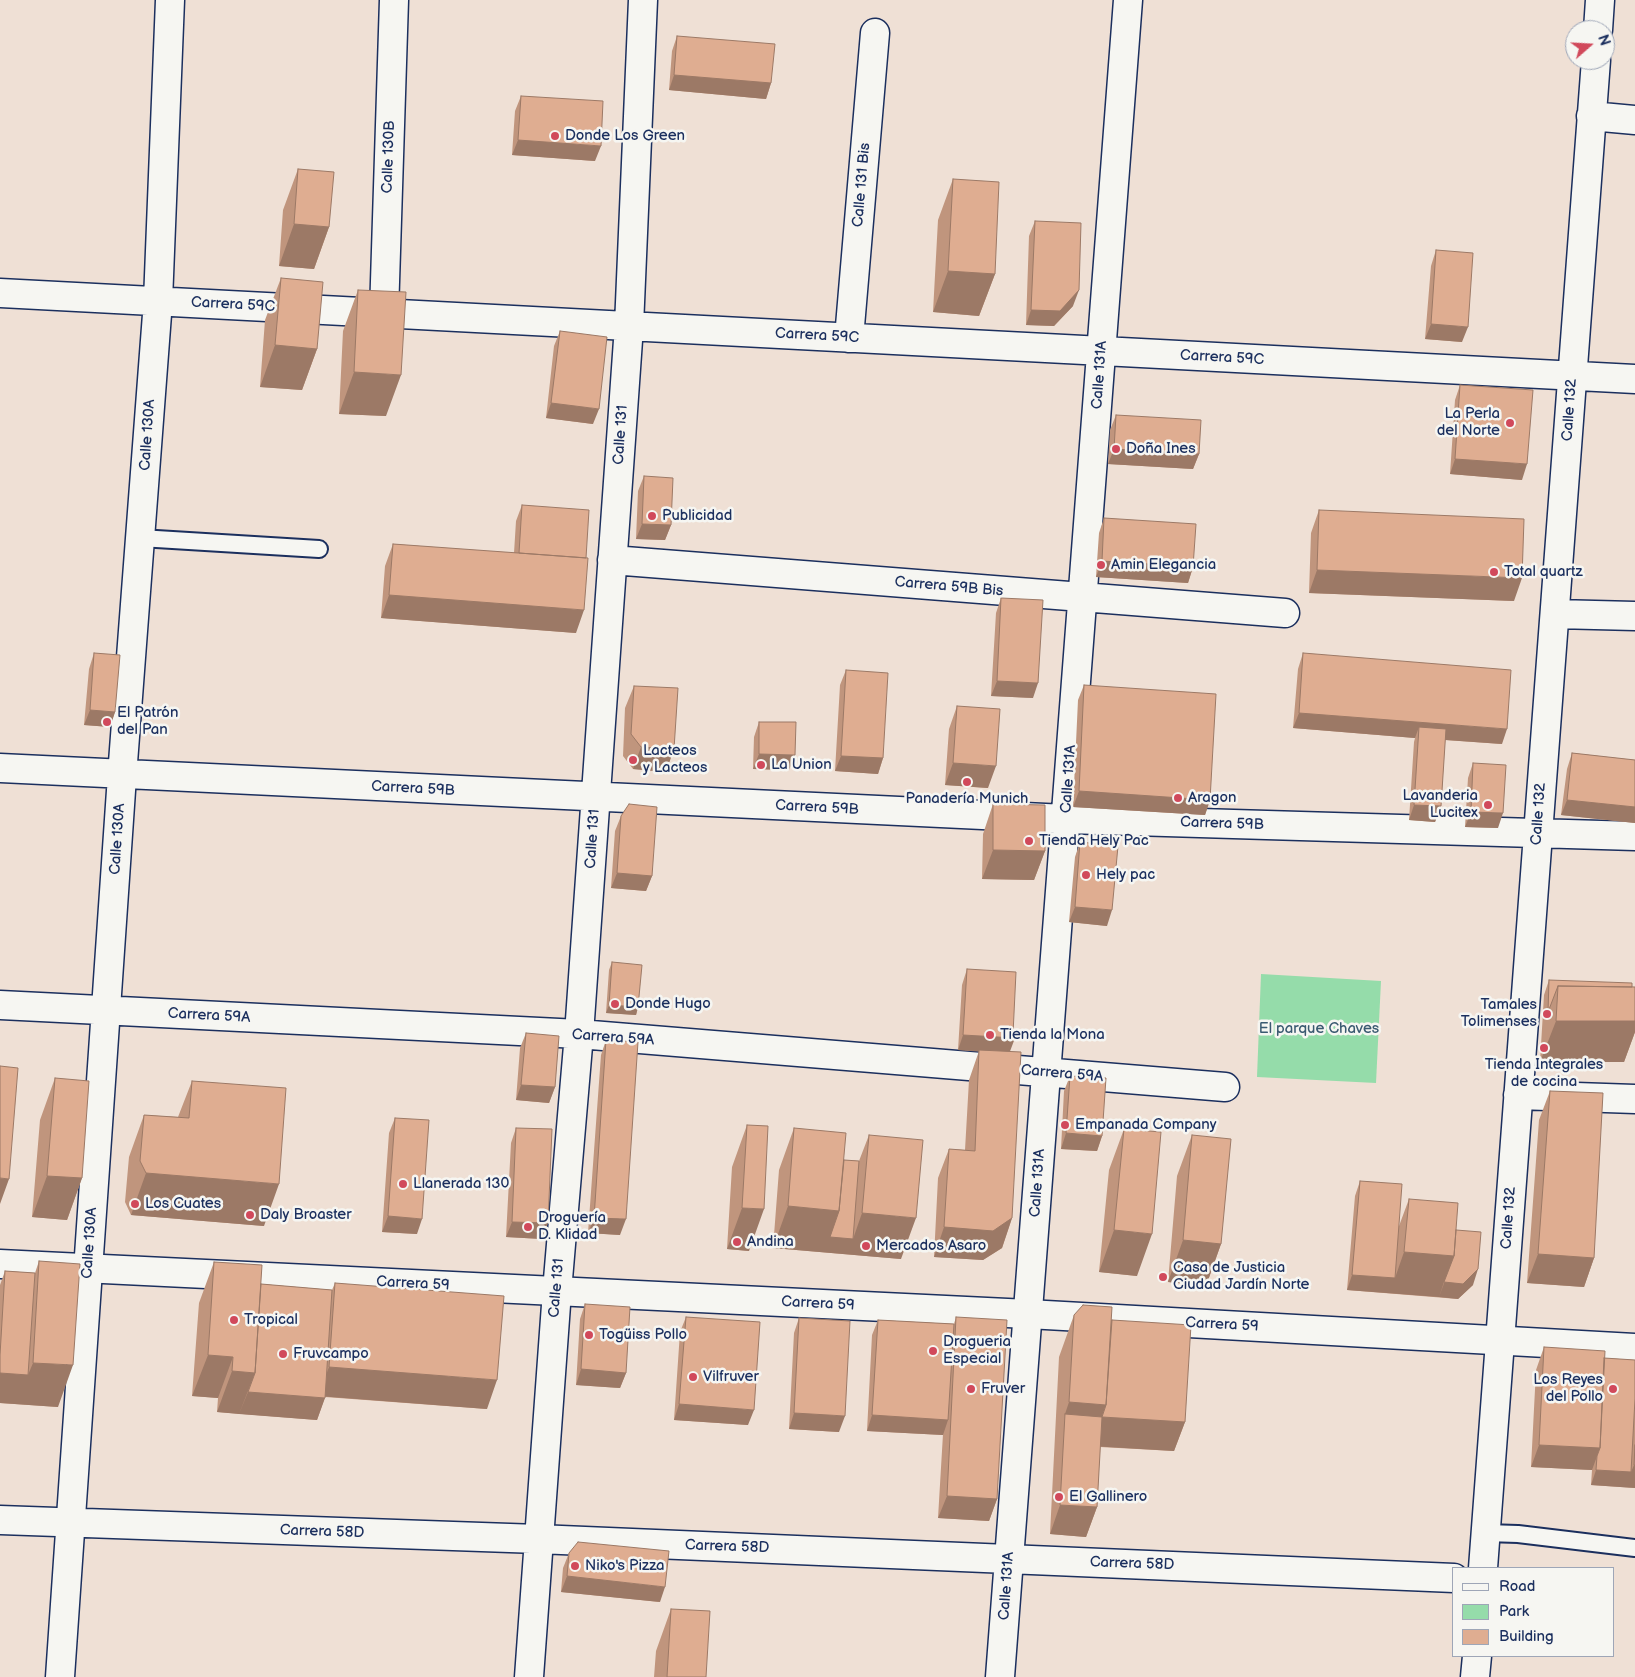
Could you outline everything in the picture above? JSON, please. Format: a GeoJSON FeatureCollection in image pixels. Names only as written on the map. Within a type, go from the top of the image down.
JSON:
{"type":"FeatureCollection","features":[{"type":"Feature","properties":{"kind":"street","name":"Calle 130A"},"geometry":{"type":"LineString","coordinates":[[60,1677],[122,776],[158,301],[170,0]]}},
{"type":"Feature","properties":{"kind":"street","name":"Calle 130B"},"geometry":{"type":"LineString","coordinates":[[384,313],[394,0]]}},
{"type":"Feature","properties":{"kind":"street","name":"Calle 131"},"geometry":{"type":"LineString","coordinates":[[529,1677],[557,1291],[579,1034],[629,326],[643,0]]}},
{"type":"Feature","properties":{"kind":"street","name":"Calle 131A"},"geometry":{"type":"LineString","coordinates":[[1000,1677],[1128,0]]}},
{"type":"Feature","properties":{"kind":"street"},"geometry":{"type":"LineString","coordinates":[[1599,20],[1600,0]]}},
{"type":"Feature","properties":{"kind":"street","name":"Calle 131 Bis"},"geometry":{"type":"LineString","coordinates":[[849,338],[875,32]]}},
{"type":"Feature","properties":{"kind":"street","name":"Calle 132"},"geometry":{"type":"LineString","coordinates":[[1483,1567],[1595,70]]}},
{"type":"Feature","properties":{"kind":"street"},"geometry":{"type":"LineString","coordinates":[[1591,116],[1635,120]]}},
{"type":"Feature","properties":{"kind":"street","name":"Carrera 59C"},"geometry":{"type":"LineString","coordinates":[[0,292],[1572,377],[1635,378]]}},
{"type":"Feature","properties":{"kind":"street","name":"Carrera 59B Bis"},"geometry":{"type":"LineString","coordinates":[[612,560],[1285,613]]}},
{"type":"Feature","properties":{"kind":"street"},"geometry":{"type":"LineString","coordinates":[[1555,614],[1635,616]]}},
{"type":"Feature","properties":{"kind":"street","name":"Carrera 59B"},"geometry":{"type":"LineString","coordinates":[[0,768],[122,776],[1066,819],[1635,836]]}},
{"type":"Feature","properties":{"kind":"street","name":"Carrera 59A"},"geometry":{"type":"LineString","coordinates":[[0,1005],[579,1034],[1225,1087]]}},
{"type":"Feature","properties":{"kind":"street"},"geometry":{"type":"LineString","coordinates":[[1518,1095],[1635,1099]]}},
{"type":"Feature","properties":{"kind":"street","name":"Carrera 59"},"geometry":{"type":"LineString","coordinates":[[0,1264],[1028,1314],[1635,1348]]}},
{"type":"Feature","properties":{"kind":"street","name":"Carrera 58D"},"geometry":{"type":"LineString","coordinates":[[0,1520],[70,1524],[538,1539],[1452,1578]]}},
{"type":"Feature","properties":{"kind":"street"},"geometry":{"type":"LineString","coordinates":[[1475,1677],[1477,1657]]}},
{"type":"Feature","properties":{"kind":"lane"},"geometry":{"type":"LineString","coordinates":[[140,538],[319,549]]}},
{"type":"Feature","properties":{"kind":"lane"},"geometry":{"type":"LineString","coordinates":[[1486,1533],[1518,1534],[1635,1548]]}},
{"type":"Feature","properties":{"kind":"green space","name":"El parque Chaves"},"geometry":{"type":"Polygon","coordinates":[[[1261,974],[1381,981],[1376,1083],[1257,1077],[1261,974]]]}},
{"type":"Feature","properties":{"kind":"building"},"geometry":{"type":"Polygon","coordinates":[[[677,36],[775,44],[771,83],[674,75],[677,36]]]}},
{"type":"Feature","properties":{"kind":"building","name":"Donde Los Green"},"geometry":{"type":"Polygon","coordinates":[[[521,96],[603,101],[601,146],[518,140],[521,96]]]}},
{"type":"Feature","properties":{"kind":"building"},"geometry":{"type":"Polygon","coordinates":[[[298,169],[334,172],[329,227],[294,224],[298,169]]]}},
{"type":"Feature","properties":{"kind":"building"},"geometry":{"type":"Polygon","coordinates":[[[953,179],[999,182],[995,274],[948,271],[953,179]]]}},
{"type":"Feature","properties":{"kind":"building"},"geometry":{"type":"Polygon","coordinates":[[[1035,221],[1081,223],[1079,290],[1060,311],[1031,310],[1035,221]]]}},
{"type":"Feature","properties":{"kind":"building"},"geometry":{"type":"Polygon","coordinates":[[[1436,250],[1473,253],[1468,327],[1431,324],[1436,250]]]}},
{"type":"Feature","properties":{"kind":"building"},"geometry":{"type":"Polygon","coordinates":[[[281,278],[323,282],[317,349],[275,345],[281,278]]]}},
{"type":"Feature","properties":{"kind":"building"},"geometry":{"type":"Polygon","coordinates":[[[358,290],[406,292],[401,375],[354,372],[358,290]]]}},
{"type":"Feature","properties":{"kind":"building"},"geometry":{"type":"Polygon","coordinates":[[[560,331],[607,337],[599,409],[551,403],[560,331]]]}},
{"type":"Feature","properties":{"kind":"building"},"geometry":{"type":"Polygon","coordinates":[[[1460,385],[1533,390],[1527,464],[1455,459],[1460,385]]]}},
{"type":"Feature","properties":{"kind":"building"},"geometry":{"type":"Polygon","coordinates":[[[1116,415],[1201,420],[1199,454],[1114,449],[1116,415]]]}},
{"type":"Feature","properties":{"kind":"building"},"geometry":{"type":"Polygon","coordinates":[[[644,476],[673,478],[671,525],[642,524],[644,476]]]}},
{"type":"Feature","properties":{"kind":"building"},"geometry":{"type":"Polygon","coordinates":[[[522,505],[589,510],[586,558],[519,553],[522,505]]]}},
{"type":"Feature","properties":{"kind":"building"},"geometry":{"type":"Polygon","coordinates":[[[1319,510],[1524,519],[1522,578],[1317,570],[1319,510]]]}},
{"type":"Feature","properties":{"kind":"building"},"geometry":{"type":"Polygon","coordinates":[[[1104,518],[1196,524],[1193,567],[1102,561],[1104,518]]]}},
{"type":"Feature","properties":{"kind":"building"},"geometry":{"type":"Polygon","coordinates":[[[393,544],[588,558],[584,610],[389,595],[393,544]]]}},
{"type":"Feature","properties":{"kind":"building"},"geometry":{"type":"Polygon","coordinates":[[[1001,598],[1043,600],[1038,683],[997,681],[1001,598]]]}},
{"type":"Feature","properties":{"kind":"building"},"geometry":{"type":"Polygon","coordinates":[[[94,653],[120,655],[115,712],[90,710],[94,653]]]}},
{"type":"Feature","properties":{"kind":"building"},"geometry":{"type":"Polygon","coordinates":[[[1303,653],[1511,670],[1507,729],[1299,713],[1303,653]]]}},
{"type":"Feature","properties":{"kind":"building"},"geometry":{"type":"Polygon","coordinates":[[[846,670],[888,673],[883,758],[841,756],[846,670]]]}},
{"type":"Feature","properties":{"kind":"building"},"geometry":{"type":"Polygon","coordinates":[[[1084,685],[1216,694],[1210,800],[1079,791],[1084,685]]]}},
{"type":"Feature","properties":{"kind":"building"},"geometry":{"type":"Polygon","coordinates":[[[634,686],[678,688],[674,749],[641,747],[631,734],[634,686]]]}},
{"type":"Feature","properties":{"kind":"building"},"geometry":{"type":"Polygon","coordinates":[[[957,706],[1000,709],[996,766],[953,763],[957,706]]]}},
{"type":"Feature","properties":{"kind":"building"},"geometry":{"type":"Polygon","coordinates":[[[759,722],[796,722],[795,755],[759,754],[759,722]]]}},
{"type":"Feature","properties":{"kind":"building"},"geometry":{"type":"Polygon","coordinates":[[[1419,727],[1446,729],[1441,806],[1414,805],[1419,727]]]}},
{"type":"Feature","properties":{"kind":"building"},"geometry":{"type":"Polygon","coordinates":[[[1572,753],[1635,760],[1635,807],[1567,800],[1572,753]]]}},
{"type":"Feature","properties":{"kind":"building"},"geometry":{"type":"Polygon","coordinates":[[[1473,763],[1506,765],[1503,813],[1471,812],[1473,763]]]}},
{"type":"Feature","properties":{"kind":"building"},"geometry":{"type":"Polygon","coordinates":[[[629,804],[657,807],[652,876],[617,873],[621,816],[629,804]]]}},
{"type":"Feature","properties":{"kind":"building"},"geometry":{"type":"Polygon","coordinates":[[[993,804],[1045,805],[1045,851],[993,850],[993,804]]]}},
{"type":"Feature","properties":{"kind":"building"},"geometry":{"type":"Polygon","coordinates":[[[1080,842],[1118,846],[1112,910],[1075,907],[1080,842]]]}},
{"type":"Feature","properties":{"kind":"building"},"geometry":{"type":"Polygon","coordinates":[[[612,962],[642,965],[638,1007],[609,1005],[612,962]]]}},
{"type":"Feature","properties":{"kind":"building"},"geometry":{"type":"Polygon","coordinates":[[[967,969],[1016,972],[1013,1034],[1015,1038],[963,1035],[967,969]]]}},
{"type":"Feature","properties":{"kind":"building"},"geometry":{"type":"Polygon","coordinates":[[[1549,980],[1632,983],[1632,987],[1558,986],[1548,1012],[1549,980]]]}},
{"type":"Feature","properties":{"kind":"building"},"geometry":{"type":"Polygon","coordinates":[[[1558,986],[1635,987],[1635,1021],[1556,1021],[1558,986]]]}},
{"type":"Feature","properties":{"kind":"building"},"geometry":{"type":"Polygon","coordinates":[[[526,1033],[559,1036],[555,1087],[521,1085],[526,1033]]]}},
{"type":"Feature","properties":{"kind":"building"},"geometry":{"type":"Polygon","coordinates":[[[606,1040],[638,1042],[626,1219],[594,1218],[606,1040]]]}},
{"type":"Feature","properties":{"kind":"building"},"geometry":{"type":"Polygon","coordinates":[[[979,1050],[1021,1052],[1012,1218],[993,1231],[944,1227],[949,1149],[975,1151],[979,1050]]]}},
{"type":"Feature","properties":{"kind":"building"},"geometry":{"type":"Polygon","coordinates":[[[0,1066],[18,1068],[9,1179],[0,1178],[0,1066]]]}},
{"type":"Feature","properties":{"kind":"building"},"geometry":{"type":"Polygon","coordinates":[[[1070,1076],[1106,1078],[1102,1136],[1066,1133],[1070,1076]]]}},
{"type":"Feature","properties":{"kind":"building"},"geometry":{"type":"Polygon","coordinates":[[[55,1078],[89,1081],[82,1178],[47,1176],[55,1078]]]}},
{"type":"Feature","properties":{"kind":"building"},"geometry":{"type":"Polygon","coordinates":[[[192,1081],[286,1088],[279,1184],[146,1173],[140,1161],[144,1115],[189,1118],[192,1081]]]}},
{"type":"Feature","properties":{"kind":"building"},"geometry":{"type":"Polygon","coordinates":[[[1550,1091],[1603,1093],[1594,1258],[1538,1254],[1550,1091]]]}},
{"type":"Feature","properties":{"kind":"building","name":"Llanerada 130"},"geometry":{"type":"Polygon","coordinates":[[[395,1118],[429,1120],[422,1219],[388,1216],[395,1118]]]}},
{"type":"Feature","properties":{"kind":"building"},"geometry":{"type":"Polygon","coordinates":[[[747,1125],[768,1126],[764,1209],[742,1208],[747,1125]]]}},
{"type":"Feature","properties":{"kind":"building"},"geometry":{"type":"Polygon","coordinates":[[[516,1128],[552,1129],[548,1223],[512,1222],[516,1128]]]}},
{"type":"Feature","properties":{"kind":"building"},"geometry":{"type":"Polygon","coordinates":[[[794,1128],[846,1133],[839,1211],[788,1206],[794,1128]]]}},
{"type":"Feature","properties":{"kind":"building"},"geometry":{"type":"Polygon","coordinates":[[[1124,1129],[1161,1132],[1152,1234],[1114,1230],[1124,1129]]]}},
{"type":"Feature","properties":{"kind":"building"},"geometry":{"type":"Polygon","coordinates":[[[869,1135],[923,1140],[916,1218],[862,1213],[869,1135]]]}},
{"type":"Feature","properties":{"kind":"building"},"geometry":{"type":"Polygon","coordinates":[[[1192,1135],[1231,1139],[1221,1244],[1183,1240],[1192,1135]]]}},
{"type":"Feature","properties":{"kind":"building"},"geometry":{"type":"Polygon","coordinates":[[[844,1160],[859,1161],[853,1239],[830,1237],[839,1211],[844,1160]]]}},
{"type":"Feature","properties":{"kind":"building"},"geometry":{"type":"Polygon","coordinates":[[[1360,1181],[1402,1184],[1395,1278],[1352,1275],[1360,1181]]]}},
{"type":"Feature","properties":{"kind":"building"},"geometry":{"type":"Polygon","coordinates":[[[1409,1199],[1458,1203],[1454,1256],[1404,1252],[1409,1199]]]}},
{"type":"Feature","properties":{"kind":"building"},"geometry":{"type":"Polygon","coordinates":[[[1456,1230],[1481,1232],[1478,1269],[1463,1284],[1444,1282],[1454,1256],[1456,1230]]]}},
{"type":"Feature","properties":{"kind":"building"},"geometry":{"type":"Polygon","coordinates":[[[39,1261],[80,1264],[73,1365],[33,1363],[39,1261]]]}},
{"type":"Feature","properties":{"kind":"building"},"geometry":{"type":"Polygon","coordinates":[[[214,1262],[262,1265],[255,1373],[232,1371],[233,1357],[208,1355],[214,1262]]]}},
{"type":"Feature","properties":{"kind":"building"},"geometry":{"type":"Polygon","coordinates":[[[5,1271],[35,1273],[28,1375],[0,1373],[5,1271]]]}},
{"type":"Feature","properties":{"kind":"building"},"geometry":{"type":"Polygon","coordinates":[[[335,1283],[504,1296],[497,1380],[329,1367],[335,1283]]]}},
{"type":"Feature","properties":{"kind":"building","name":"Fruvcampo"},"geometry":{"type":"Polygon","coordinates":[[[261,1284],[332,1290],[325,1398],[248,1392],[255,1373],[261,1284]]]}},
{"type":"Feature","properties":{"kind":"building"},"geometry":{"type":"Polygon","coordinates":[[[585,1304],[630,1307],[626,1373],[581,1369],[585,1304]]]}},
{"type":"Feature","properties":{"kind":"building"},"geometry":{"type":"Polygon","coordinates":[[[1083,1305],[1112,1307],[1106,1405],[1069,1402],[1074,1315],[1083,1305]]]}},
{"type":"Feature","properties":{"kind":"building"},"geometry":{"type":"Polygon","coordinates":[[[686,1317],[760,1322],[754,1410],[679,1404],[686,1317]]]}},
{"type":"Feature","properties":{"kind":"building","name":"Fruver"},"geometry":{"type":"Polygon","coordinates":[[[956,1317],[1007,1320],[997,1499],[947,1496],[956,1317]]]}},
{"type":"Feature","properties":{"kind":"building"},"geometry":{"type":"Polygon","coordinates":[[[799,1318],[850,1321],[845,1416],[794,1413],[799,1318]]]}},
{"type":"Feature","properties":{"kind":"building"},"geometry":{"type":"Polygon","coordinates":[[[878,1320],[954,1324],[948,1420],[872,1415],[878,1320]]]}},
{"type":"Feature","properties":{"kind":"building"},"geometry":{"type":"Polygon","coordinates":[[[1112,1320],[1191,1325],[1185,1422],[1102,1417],[1106,1405],[1112,1320]]]}},
{"type":"Feature","properties":{"kind":"building"},"geometry":{"type":"Polygon","coordinates":[[[1544,1347],[1605,1351],[1600,1448],[1539,1445],[1544,1347]]]}},
{"type":"Feature","properties":{"kind":"building"},"geometry":{"type":"Polygon","coordinates":[[[1604,1358],[1635,1360],[1631,1472],[1596,1470],[1597,1456],[1600,1448],[1604,1358]]]}},
{"type":"Feature","properties":{"kind":"building"},"geometry":{"type":"Polygon","coordinates":[[[1065,1414],[1102,1417],[1097,1507],[1060,1505],[1065,1414]]]}},
{"type":"Feature","properties":{"kind":"building"},"geometry":{"type":"Polygon","coordinates":[[[578,1542],[669,1551],[665,1587],[567,1576],[569,1553],[578,1542]]]}},
{"type":"Feature","properties":{"kind":"building"},"geometry":{"type":"Polygon","coordinates":[[[671,1609],[710,1611],[706,1677],[667,1677],[671,1609]]]}},
{"type":"Feature","properties":{"kind":"place","name":"Donde Los Green"},"geometry":{"type":"Point","coordinates":[555,136]}},
{"type":"Feature","properties":{"kind":"place","name":"La Perla del Norte"},"geometry":{"type":"Point","coordinates":[1510,423]}},
{"type":"Feature","properties":{"kind":"place","name":"Doña Ines"},"geometry":{"type":"Point","coordinates":[1116,449]}},
{"type":"Feature","properties":{"kind":"place","name":"Publicidad"},"geometry":{"type":"Point","coordinates":[652,516]}},
{"type":"Feature","properties":{"kind":"place","name":"Amin Elegancia"},"geometry":{"type":"Point","coordinates":[1101,565]}},
{"type":"Feature","properties":{"kind":"place","name":"Total quartz"},"geometry":{"type":"Point","coordinates":[1494,572]}},
{"type":"Feature","properties":{"kind":"place","name":"El Patrón del Pan"},"geometry":{"type":"Point","coordinates":[107,722]}},
{"type":"Feature","properties":{"kind":"place","name":"Lacteos y Lacteos"},"geometry":{"type":"Point","coordinates":[633,760]}},
{"type":"Feature","properties":{"kind":"place","name":"La Union"},"geometry":{"type":"Point","coordinates":[761,765]}},
{"type":"Feature","properties":{"kind":"place","name":"Panadería Munich"},"geometry":{"type":"Point","coordinates":[967,782]}},
{"type":"Feature","properties":{"kind":"place","name":"Aragon"},"geometry":{"type":"Point","coordinates":[1178,798]}},
{"type":"Feature","properties":{"kind":"place","name":"Lavanderia Lucitex"},"geometry":{"type":"Point","coordinates":[1488,805]}},
{"type":"Feature","properties":{"kind":"place","name":"Tienda Hely Pac"},"geometry":{"type":"Point","coordinates":[1029,841]}},
{"type":"Feature","properties":{"kind":"place","name":"Hely pac"},"geometry":{"type":"Point","coordinates":[1086,875]}},
{"type":"Feature","properties":{"kind":"place","name":"Donde Hugo"},"geometry":{"type":"Point","coordinates":[615,1004]}},
{"type":"Feature","properties":{"kind":"place","name":"Tamales Tolimenses"},"geometry":{"type":"Point","coordinates":[1547,1014]}},
{"type":"Feature","properties":{"kind":"place","name":"Tienda la Mona"},"geometry":{"type":"Point","coordinates":[990,1035]}},
{"type":"Feature","properties":{"kind":"place","name":"Tienda Integrales de cocina"},"geometry":{"type":"Point","coordinates":[1544,1048]}},
{"type":"Feature","properties":{"kind":"place","name":"Empanada Company"},"geometry":{"type":"Point","coordinates":[1065,1125]}},
{"type":"Feature","properties":{"kind":"place","name":"Llanerada 130"},"geometry":{"type":"Point","coordinates":[403,1184]}},
{"type":"Feature","properties":{"kind":"place","name":"Los Cuates"},"geometry":{"type":"Point","coordinates":[135,1204]}},
{"type":"Feature","properties":{"kind":"place","name":"Daly Broaster"},"geometry":{"type":"Point","coordinates":[250,1215]}},
{"type":"Feature","properties":{"kind":"place","name":"Droguería D. Klidad"},"geometry":{"type":"Point","coordinates":[528,1227]}},
{"type":"Feature","properties":{"kind":"place","name":"Andina"},"geometry":{"type":"Point","coordinates":[737,1242]}},
{"type":"Feature","properties":{"kind":"place","name":"Mercados Asaro"},"geometry":{"type":"Point","coordinates":[866,1246]}},
{"type":"Feature","properties":{"kind":"place","name":"Casa de Justicia Ciudad Jardín Norte"},"geometry":{"type":"Point","coordinates":[1163,1277]}},
{"type":"Feature","properties":{"kind":"place","name":"Tropical"},"geometry":{"type":"Point","coordinates":[234,1320]}},
{"type":"Feature","properties":{"kind":"place","name":"Togüiss Pollo"},"geometry":{"type":"Point","coordinates":[589,1335]}},
{"type":"Feature","properties":{"kind":"place","name":"Drogueria Especial"},"geometry":{"type":"Point","coordinates":[933,1351]}},
{"type":"Feature","properties":{"kind":"place","name":"Fruvcampo"},"geometry":{"type":"Point","coordinates":[283,1354]}},
{"type":"Feature","properties":{"kind":"place","name":"Vilfruver"},"geometry":{"type":"Point","coordinates":[693,1377]}},
{"type":"Feature","properties":{"kind":"place","name":"Fruver"},"geometry":{"type":"Point","coordinates":[971,1389]}},
{"type":"Feature","properties":{"kind":"place","name":"Los Reyes del Pollo"},"geometry":{"type":"Point","coordinates":[1613,1389]}},
{"type":"Feature","properties":{"kind":"place","name":"El Gallinero"},"geometry":{"type":"Point","coordinates":[1059,1497]}},
{"type":"Feature","properties":{"kind":"place","name":"Niko's Pizza"},"geometry":{"type":"Point","coordinates":[575,1566]}}]}
